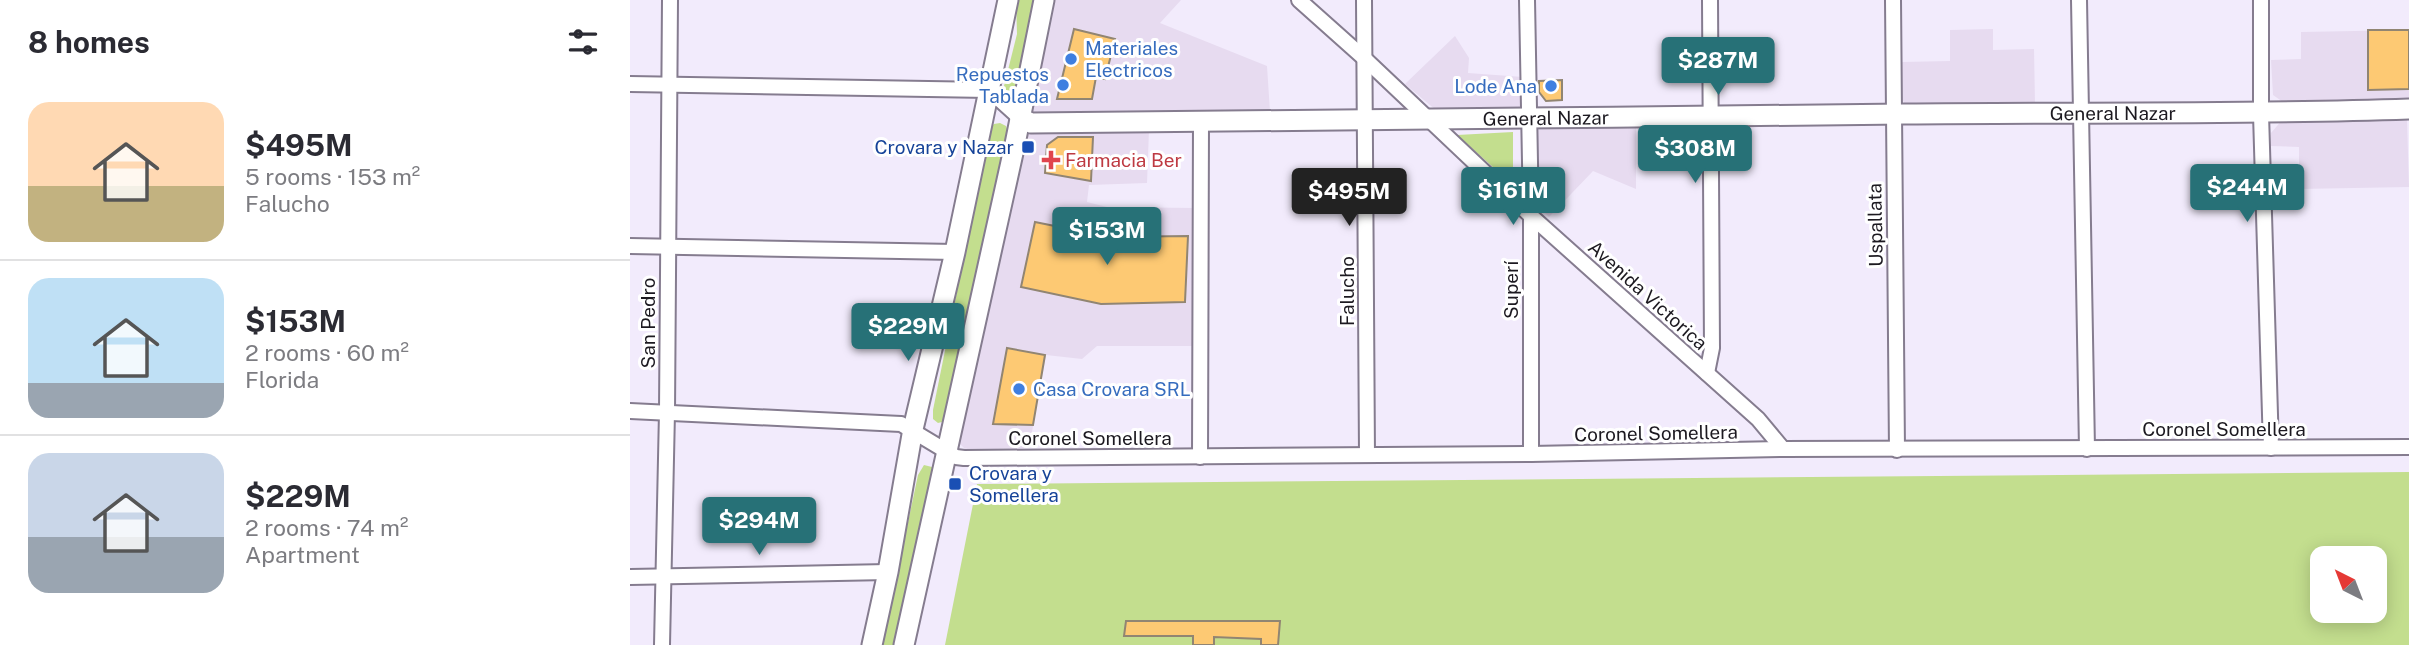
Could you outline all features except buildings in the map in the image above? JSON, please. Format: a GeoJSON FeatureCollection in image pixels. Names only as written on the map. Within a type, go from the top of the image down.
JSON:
{"type":"FeatureCollection","features":[{"type":"Feature","properties":{"kind":"street","name":"San Pedro"},"geometry":{"type":"LineString","coordinates":[[662,645],[667,412],[670,0]]}},
{"type":"Feature","properties":{"kind":"street"},"geometry":{"type":"LineString","coordinates":[[872,645],[888,572],[913,429],[955,252],[1008,0]]}},
{"type":"Feature","properties":{"kind":"street"},"geometry":{"type":"LineString","coordinates":[[904,645],[1044,0]]}},
{"type":"Feature","properties":{"kind":"street","name":"Avenida Victorica"},"geometry":{"type":"LineString","coordinates":[[1299,0],[1531,216],[1758,419],[1783,449]]}},
{"type":"Feature","properties":{"kind":"street","name":"Falucho"},"geometry":{"type":"LineString","coordinates":[[1364,0],[1367,455]]}},
{"type":"Feature","properties":{"kind":"street","name":"Superí"},"geometry":{"type":"LineString","coordinates":[[1527,0],[1531,454]]}},
{"type":"Feature","properties":{"kind":"street"},"geometry":{"type":"LineString","coordinates":[[1707,373],[1712,348],[1710,0]]}},
{"type":"Feature","properties":{"kind":"street","name":"Uspallata"},"geometry":{"type":"LineString","coordinates":[[1893,0],[1897,450]]}},
{"type":"Feature","properties":{"kind":"street"},"geometry":{"type":"LineString","coordinates":[[2079,0],[2087,449]]}},
{"type":"Feature","properties":{"kind":"street"},"geometry":{"type":"LineString","coordinates":[[2261,0],[2261,114],[2271,448]]}},
{"type":"Feature","properties":{"kind":"street"},"geometry":{"type":"LineString","coordinates":[[630,84],[989,90],[1020,118]]}},
{"type":"Feature","properties":{"kind":"street","name":"General Nazar"},"geometry":{"type":"LineString","coordinates":[[1020,118],[1031,123],[1530,120],[2080,112],[2261,114],[2409,109]]}},
{"type":"Feature","properties":{"kind":"street"},"geometry":{"type":"LineString","coordinates":[[1200,457],[1201,122]]}},
{"type":"Feature","properties":{"kind":"street"},"geometry":{"type":"LineString","coordinates":[[630,246],[955,252]]}},
{"type":"Feature","properties":{"kind":"street"},"geometry":{"type":"LineString","coordinates":[[630,411],[901,424],[913,429]]}},
{"type":"Feature","properties":{"kind":"street","name":"Coronel Somellera"},"geometry":{"type":"LineString","coordinates":[[913,429],[945,451],[964,458],[1531,454],[1783,449],[2409,447]]}},
{"type":"Feature","properties":{"kind":"street"},"geometry":{"type":"LineString","coordinates":[[630,577],[888,572]]}},
{"type":"Feature","properties":{"kind":"shaded area"},"geometry":{"type":"Polygon","coordinates":[[[1053,0],[1181,0],[1160,23],[1267,66],[1270,112],[1035,114],[1031,107],[1053,0]]]}},
{"type":"Feature","properties":{"kind":"shaded area"},"geometry":{"type":"Polygon","coordinates":[[[1993,29],[1993,50],[2034,49],[2035,104],[1905,105],[1902,98],[1902,62],[1950,61],[1950,30],[1993,29]]]}},
{"type":"Feature","properties":{"kind":"shaded area"},"geometry":{"type":"Polygon","coordinates":[[[2409,30],[2409,102],[2283,102],[2273,95],[2271,60],[2301,59],[2301,32],[2409,30]]]}},
{"type":"Feature","properties":{"kind":"shaded area"},"geometry":{"type":"Polygon","coordinates":[[[1455,36],[1469,58],[1468,73],[1523,77],[1524,104],[1519,110],[1437,111],[1405,84],[1455,36]]]}},
{"type":"Feature","properties":{"kind":"shaded area"},"geometry":{"type":"Polygon","coordinates":[[[2283,119],[2407,119],[2409,187],[2299,189],[2299,147],[2270,146],[2271,133],[2283,119]]]}},
{"type":"Feature","properties":{"kind":"shaded area"},"geometry":{"type":"Polygon","coordinates":[[[1636,125],[1636,189],[1593,171],[1549,217],[1541,209],[1536,202],[1537,131],[1542,127],[1636,125]]]}},
{"type":"Feature","properties":{"kind":"shaded area"},"geometry":{"type":"Polygon","coordinates":[[[1036,129],[1149,130],[1147,183],[1089,185],[1087,202],[1107,207],[1195,208],[1192,346],[1097,346],[1082,359],[1046,355],[1029,448],[966,450],[958,442],[1026,137],[1036,129]]]}},
{"type":"Feature","properties":{"kind":"green space"},"geometry":{"type":"Polygon","coordinates":[[[1016,0],[1035,0],[1015,96],[1012,101],[1007,102],[1003,90],[1017,34],[1016,0]]]}},
{"type":"Feature","properties":{"kind":"green space"},"geometry":{"type":"Polygon","coordinates":[[[1000,123],[1006,126],[1008,132],[951,413],[946,421],[938,423],[933,419],[933,410],[990,128],[1000,123]]]}},
{"type":"Feature","properties":{"kind":"green space"},"geometry":{"type":"Polygon","coordinates":[[[1513,132],[1513,185],[1457,135],[1513,132]]]}},
{"type":"Feature","properties":{"kind":"green space"},"geometry":{"type":"Polygon","coordinates":[[[924,465],[935,470],[900,645],[882,645],[918,475],[924,465]]]}},
{"type":"Feature","properties":{"kind":"green space"},"geometry":{"type":"Polygon","coordinates":[[[2409,472],[2409,645],[945,645],[977,484],[2409,472]]]}},
{"type":"Feature","properties":{"kind":"place","name":"Materiales Electricos"},"geometry":{"type":"Point","coordinates":[1071,59]}},
{"type":"Feature","properties":{"kind":"place","name":"Repuestos Tablada"},"geometry":{"type":"Point","coordinates":[1063,85]}},
{"type":"Feature","properties":{"kind":"place","name":"Lode Ana"},"geometry":{"type":"Point","coordinates":[1551,86]}},
{"type":"Feature","properties":{"kind":"place","name":"Crovara y Nazar"},"geometry":{"type":"Point","coordinates":[1028,147]}},
{"type":"Feature","properties":{"kind":"place","name":"Farmacia Ber"},"geometry":{"type":"Point","coordinates":[1051,160]}},
{"type":"Feature","properties":{"kind":"place","name":"Casa Crovara SRL"},"geometry":{"type":"Point","coordinates":[1019,389]}},
{"type":"Feature","properties":{"kind":"place","name":"Crovara y Somellera"},"geometry":{"type":"Point","coordinates":[955,484]}}]}
